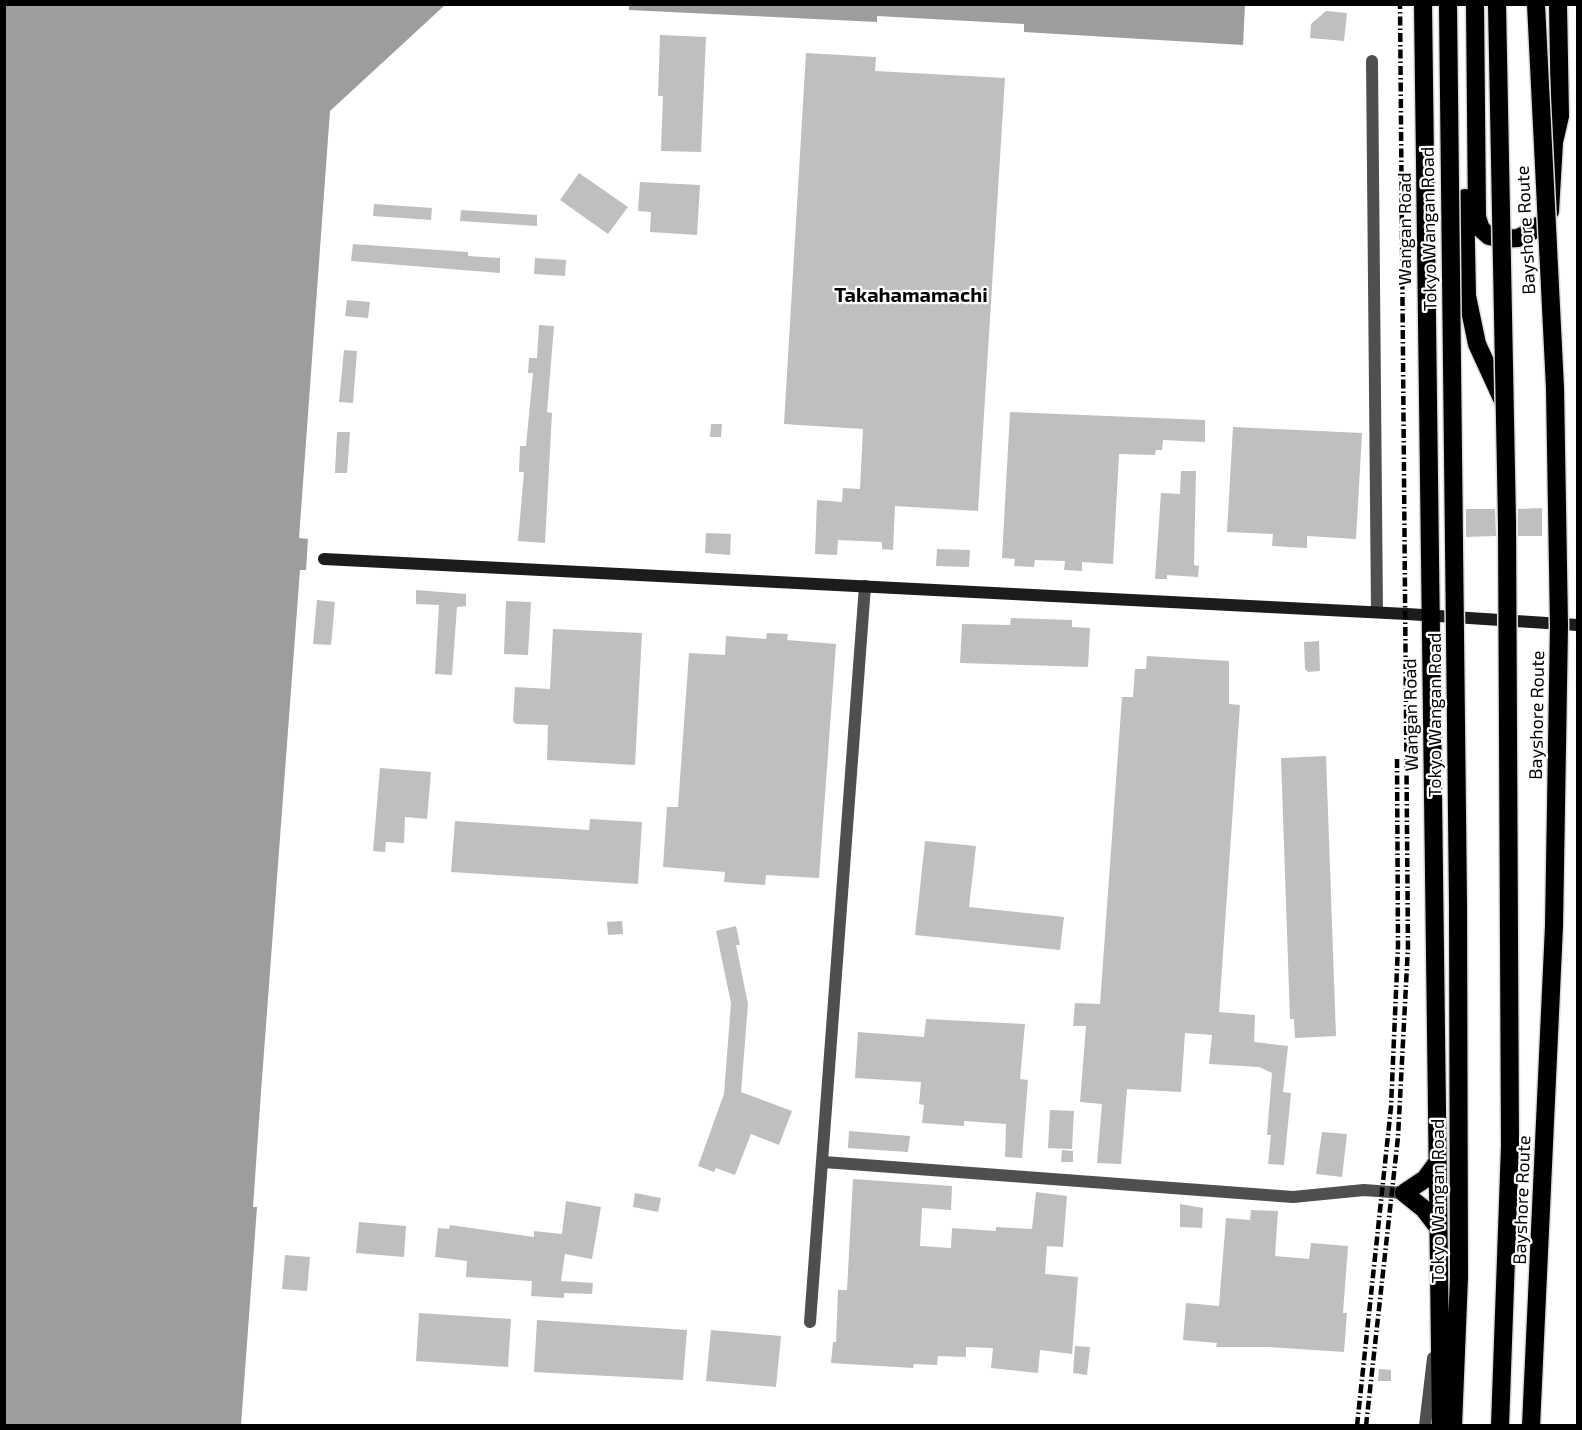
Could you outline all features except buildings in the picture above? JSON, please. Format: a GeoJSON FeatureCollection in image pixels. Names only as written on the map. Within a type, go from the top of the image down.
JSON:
{"type":"FeatureCollection","features":[{"type":"Feature","properties":{"kind":"highway","name":"Wangan Road"},"geometry":{"type":"LineString","coordinates":[[1423,4],[1436,1164],[1442,1352],[1441,1425]]}},
{"type":"Feature","properties":{"kind":"highway","name":"Tokyo Wangan Road"},"geometry":{"type":"LineString","coordinates":[[1448,4],[1458,904],[1459,1277],[1453,1425]]}},
{"type":"Feature","properties":{"kind":"highway"},"geometry":{"type":"LineString","coordinates":[[1463,4],[1467,296],[1477,344],[1504,403]]}},
{"type":"Feature","properties":{"kind":"highway"},"geometry":{"type":"LineString","coordinates":[[1475,4],[1476,195],[1481,229],[1489,236],[1518,238],[1543,223],[1550,211],[1554,142],[1560,116],[1558,4]]}},
{"type":"Feature","properties":{"kind":"highway","name":"Bayshore Route"},"geometry":{"type":"LineString","coordinates":[[1497,4],[1507,535],[1510,1146],[1500,1425]]}},
{"type":"Feature","properties":{"kind":"highway","name":"Bayshore Route"},"geometry":{"type":"LineString","coordinates":[[1532,1425],[1554,926],[1559,626],[1555,388],[1536,4]]}},
{"type":"Feature","properties":{"kind":"highway"},"geometry":{"type":"LineString","coordinates":[[1436,1164],[1425,1179],[1404,1193],[1424,1209],[1437,1226]]}},
{"type":"Feature","properties":{"kind":"street"},"geometry":{"type":"LineString","coordinates":[[1372,61],[1377,612]]}},
{"type":"Feature","properties":{"kind":"street"},"geometry":{"type":"LineString","coordinates":[[324,559],[1377,612],[1578,625]]}},
{"type":"Feature","properties":{"kind":"street"},"geometry":{"type":"LineString","coordinates":[[810,1322],[824,1162],[866,586]]}},
{"type":"Feature","properties":{"kind":"street"},"geometry":{"type":"LineString","coordinates":[[824,1162],[1293,1197],[1364,1190],[1404,1193]]}},
{"type":"Feature","properties":{"kind":"street"},"geometry":{"type":"LineString","coordinates":[[1425,1425],[1434,1352],[1438,1280]]}},
{"type":"Feature","properties":{"kind":"shaded area"},"geometry":{"type":"Polygon","coordinates":[[[5,4],[445,5],[330,111],[299,538],[308,539],[306,570],[300,570],[253,1207],[257,1207],[241,1425],[5,1425],[5,4]]]}},
{"type":"Feature","properties":{"kind":"shaded area"},"geometry":{"type":"Polygon","coordinates":[[[629,4],[1245,5],[1243,45],[1024,32],[1024,24],[877,16],[877,22],[629,10],[629,4]]]}},
{"type":"Feature","properties":{"kind":"railway"},"geometry":{"type":"LineString","coordinates":[[1366,1426],[1398,1137],[1408,947],[1400,4]]}},
{"type":"Feature","properties":{"kind":"railway"},"geometry":{"type":"LineString","coordinates":[[1357,1426],[1391,1107],[1398,946],[1397,756]]}},
{"type":"Feature","properties":{"kind":"district","name":"Takahamamachi"},"geometry":{"type":"Point","coordinates":[911,295]}}]}
